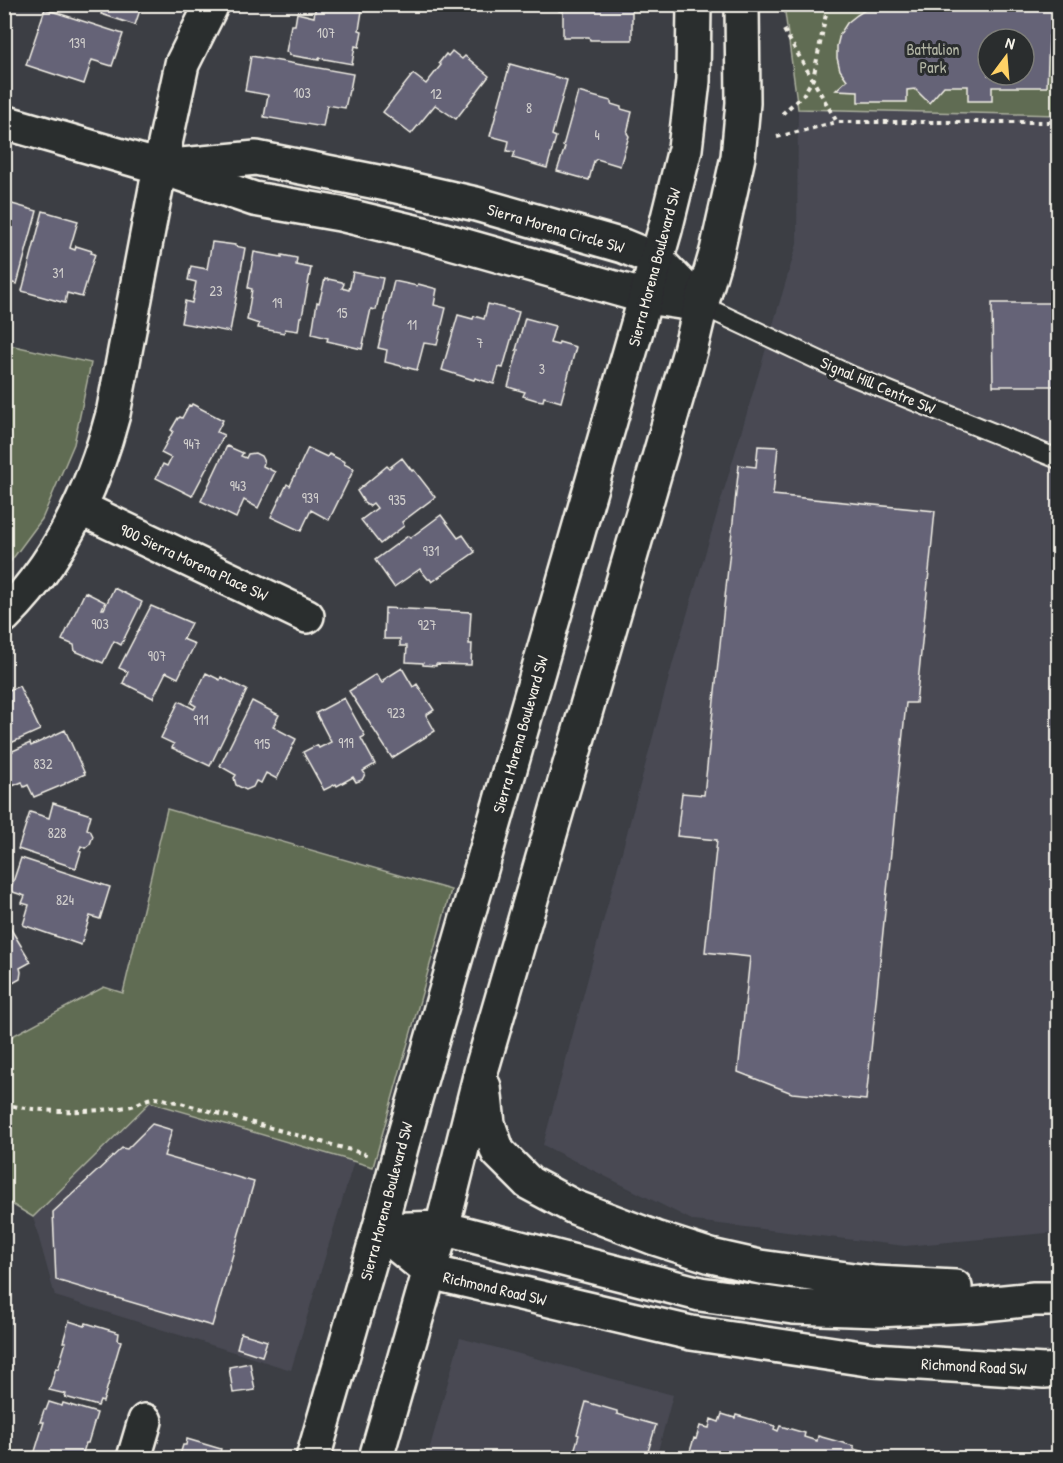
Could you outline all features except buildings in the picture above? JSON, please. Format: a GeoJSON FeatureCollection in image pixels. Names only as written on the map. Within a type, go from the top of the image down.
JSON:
{"type":"FeatureCollection","features":[{"type":"Feature","properties":{"kind":"street"},"geometry":{"type":"LineString","coordinates":[[4,616],[37,578],[60,544],[80,508],[105,447],[182,64],[212,4]]}},
{"type":"Feature","properties":{"kind":"street","name":"Sierra Morena Boulevard SW"},"geometry":{"type":"LineString","coordinates":[[313,1458],[657,260],[686,149],[693,81],[694,4]]}},
{"type":"Feature","properties":{"kind":"street"},"geometry":{"type":"LineString","coordinates":[[376,1458],[442,1228],[482,1068],[717,251],[738,157],[743,103],[742,4]]}},
{"type":"Feature","properties":{"kind":"street","name":"Sierra Morena Circle SW"},"geometry":{"type":"LineString","coordinates":[[4,122],[160,167],[254,199],[340,214],[646,297],[701,305]]}},
{"type":"Feature","properties":{"kind":"street","name":"Sierra Morena Circle SW"},"geometry":{"type":"LineString","coordinates":[[160,167],[256,158],[476,204],[623,246],[657,260],[701,305]]}},
{"type":"Feature","properties":{"kind":"street","name":"900 Sierra Morena Place SW"},"geometry":{"type":"LineString","coordinates":[[80,508],[307,616]]}},
{"type":"Feature","properties":{"kind":"street"},"geometry":{"type":"LineString","coordinates":[[482,1068],[488,1124],[498,1152],[529,1183],[574,1207],[655,1238],[711,1256],[760,1267],[875,1283],[994,1288],[1046,1299]]}},
{"type":"Feature","properties":{"kind":"street"},"geometry":{"type":"LineString","coordinates":[[379,1230],[442,1228],[700,1294],[793,1307],[878,1310],[1046,1299]]}},
{"type":"Feature","properties":{"kind":"street","name":"Richmond Road SW"},"geometry":{"type":"LineString","coordinates":[[379,1230],[430,1272],[691,1334],[874,1360],[1044,1371],[1059,1370]]}},
{"type":"Feature","properties":{"kind":"street"},"geometry":{"type":"LineString","coordinates":[[134,1458],[145,1421]]}},
{"type":"Feature","properties":{"kind":"lane","name":"Signal Hill Centre SW"},"geometry":{"type":"LineString","coordinates":[[701,305],[852,376],[1059,459]]}},
{"type":"Feature","properties":{"kind":"path"},"geometry":{"type":"LineString","coordinates":[[782,114],[803,94],[813,80],[828,4]]}},
{"type":"Feature","properties":{"kind":"path"},"geometry":{"type":"LineString","coordinates":[[784,30],[837,122]]}},
{"type":"Feature","properties":{"kind":"path"},"geometry":{"type":"LineString","coordinates":[[777,137],[837,122],[1059,122]]}},
{"type":"Feature","properties":{"kind":"path"},"geometry":{"type":"LineString","coordinates":[[4,1104],[50,1110],[95,1110],[129,1107],[152,1098],[177,1102],[365,1154],[368,1143]]}},
{"type":"Feature","properties":{"kind":"shaded area"},"geometry":{"type":"Polygon","coordinates":[[[798,109],[1058,115],[1058,1232],[905,1246],[694,1221],[543,1145],[673,662],[797,244],[798,109]]]}},
{"type":"Feature","properties":{"kind":"shaded area"},"geometry":{"type":"Polygon","coordinates":[[[150,1102],[354,1161],[291,1370],[55,1296],[33,1217],[150,1102]]]}},
{"type":"Feature","properties":{"kind":"shaded area"},"geometry":{"type":"Polygon","coordinates":[[[460,1338],[673,1395],[656,1458],[427,1458],[460,1338]]]}},
{"type":"Feature","properties":{"kind":"green space","name":"Battalion Park"},"geometry":{"type":"Polygon","coordinates":[[[784,5],[1058,5],[1058,115],[798,109],[784,5]]]}},
{"type":"Feature","properties":{"kind":"green space"},"geometry":{"type":"Polygon","coordinates":[[[5,344],[91,363],[74,444],[42,519],[5,569],[5,344]]]}},
{"type":"Feature","properties":{"kind":"green space"},"geometry":{"type":"Polygon","coordinates":[[[167,809],[451,890],[373,1167],[150,1102],[33,1217],[5,1200],[5,1040],[104,987],[123,993],[167,809]]]}}]}
